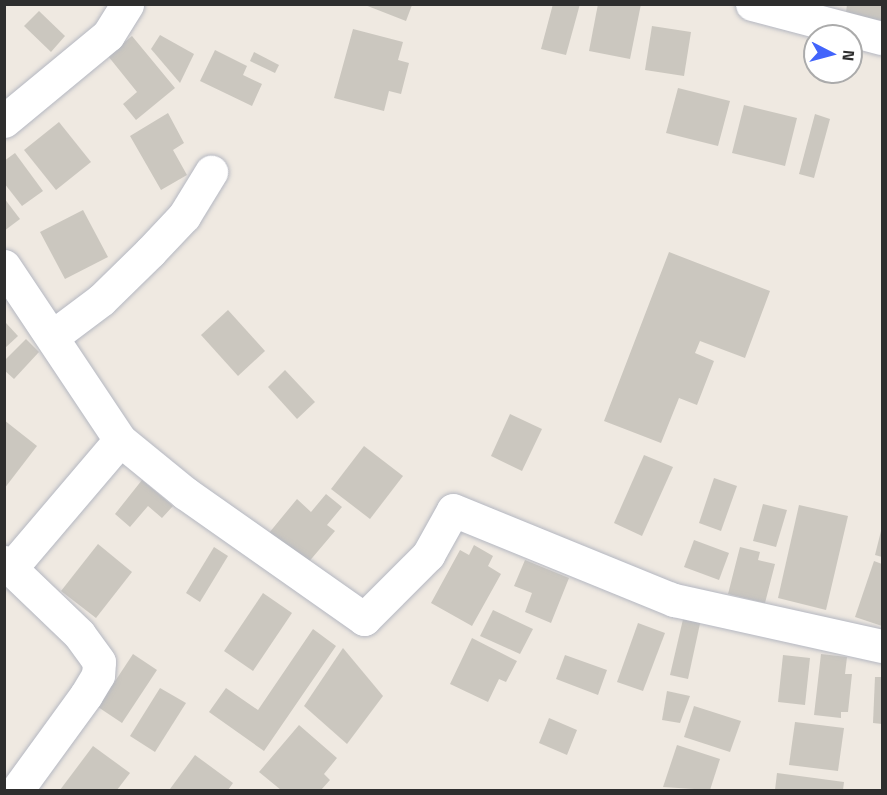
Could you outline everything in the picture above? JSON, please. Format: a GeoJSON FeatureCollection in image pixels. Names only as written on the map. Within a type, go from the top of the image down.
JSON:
{"type":"FeatureCollection","features":[{"type":"Feature","properties":{"kind":"street"},"geometry":{"type":"LineString","coordinates":[[4,121],[108,35],[127,4]]}},
{"type":"Feature","properties":{"kind":"street"},"geometry":{"type":"LineString","coordinates":[[752,4],[882,38]]}},
{"type":"Feature","properties":{"kind":"street"},"geometry":{"type":"LineString","coordinates":[[53,336],[101,300],[150,252],[184,216],[211,172]]}},
{"type":"Feature","properties":{"kind":"street"},"geometry":{"type":"LineString","coordinates":[[4,266],[53,336],[120,440],[185,493],[364,619],[428,555],[453,510],[674,600],[882,646]]}},
{"type":"Feature","properties":{"kind":"street"},"geometry":{"type":"LineString","coordinates":[[17,790],[86,695],[98,675],[99,662],[79,634],[8,565],[120,440]]}},
{"type":"Feature","properties":{"kind":"building"},"geometry":{"type":"Polygon","coordinates":[[[553,4],[580,4],[566,55],[541,49],[553,4]]]}},
{"type":"Feature","properties":{"kind":"building"},"geometry":{"type":"Polygon","coordinates":[[[598,4],[641,4],[630,59],[589,51],[598,4]]]}},
{"type":"Feature","properties":{"kind":"building"},"geometry":{"type":"Polygon","coordinates":[[[847,4],[882,4],[882,21],[846,13],[847,4]]]}},
{"type":"Feature","properties":{"kind":"building"},"geometry":{"type":"Polygon","coordinates":[[[365,5],[412,5],[406,21],[365,5]]]}},
{"type":"Feature","properties":{"kind":"building"},"geometry":{"type":"Polygon","coordinates":[[[39,11],[65,36],[51,52],[24,26],[39,11]]]}},
{"type":"Feature","properties":{"kind":"building"},"geometry":{"type":"Polygon","coordinates":[[[652,26],[691,32],[684,76],[645,70],[652,26]]]}},
{"type":"Feature","properties":{"kind":"building"},"geometry":{"type":"Polygon","coordinates":[[[353,29],[403,42],[398,60],[409,63],[401,94],[389,91],[384,111],[334,98],[353,29]]]}},
{"type":"Feature","properties":{"kind":"building"},"geometry":{"type":"Polygon","coordinates":[[[160,35],[194,54],[180,83],[151,49],[160,35]]]}},
{"type":"Feature","properties":{"kind":"building"},"geometry":{"type":"Polygon","coordinates":[[[132,36],[175,88],[136,120],[123,104],[137,92],[108,56],[132,36]]]}},
{"type":"Feature","properties":{"kind":"building"},"geometry":{"type":"Polygon","coordinates":[[[215,50],[247,66],[243,75],[262,84],[252,106],[200,81],[215,50]]]}},
{"type":"Feature","properties":{"kind":"building"},"geometry":{"type":"Polygon","coordinates":[[[254,52],[279,65],[275,73],[250,61],[254,52]]]}},
{"type":"Feature","properties":{"kind":"building"},"geometry":{"type":"Polygon","coordinates":[[[678,88],[730,101],[718,146],[666,133],[678,88]]]}},
{"type":"Feature","properties":{"kind":"building"},"geometry":{"type":"Polygon","coordinates":[[[744,105],[797,118],[785,166],[732,153],[744,105]]]}},
{"type":"Feature","properties":{"kind":"building"},"geometry":{"type":"Polygon","coordinates":[[[168,113],[184,143],[173,150],[187,175],[161,190],[130,136],[168,113]]]}},
{"type":"Feature","properties":{"kind":"building"},"geometry":{"type":"Polygon","coordinates":[[[815,114],[830,119],[814,178],[799,174],[815,114]]]}},
{"type":"Feature","properties":{"kind":"building"},"geometry":{"type":"Polygon","coordinates":[[[59,122],[91,162],[56,190],[24,150],[59,122]]]}},
{"type":"Feature","properties":{"kind":"building"},"geometry":{"type":"Polygon","coordinates":[[[15,153],[43,191],[22,206],[4,183],[4,161],[15,153]]]}},
{"type":"Feature","properties":{"kind":"building"},"geometry":{"type":"Polygon","coordinates":[[[4,198],[20,219],[4,231],[4,198]]]}},
{"type":"Feature","properties":{"kind":"building"},"geometry":{"type":"Polygon","coordinates":[[[83,210],[108,257],[65,279],[40,232],[83,210]]]}},
{"type":"Feature","properties":{"kind":"building"},"geometry":{"type":"Polygon","coordinates":[[[669,252],[770,291],[745,358],[700,341],[695,353],[714,361],[697,405],[679,398],[661,443],[604,421],[669,252]]]}},
{"type":"Feature","properties":{"kind":"building"},"geometry":{"type":"Polygon","coordinates":[[[228,310],[265,351],[238,376],[201,335],[228,310]]]}},
{"type":"Feature","properties":{"kind":"building"},"geometry":{"type":"Polygon","coordinates":[[[6,323],[18,336],[4,349],[4,324],[6,323]]]}},
{"type":"Feature","properties":{"kind":"building"},"geometry":{"type":"Polygon","coordinates":[[[26,339],[39,352],[14,379],[4,370],[4,361],[26,339]]]}},
{"type":"Feature","properties":{"kind":"building"},"geometry":{"type":"Polygon","coordinates":[[[285,370],[315,402],[297,419],[268,387],[285,370]]]}},
{"type":"Feature","properties":{"kind":"building"},"geometry":{"type":"Polygon","coordinates":[[[510,414],[542,429],[522,471],[491,456],[510,414]]]}},
{"type":"Feature","properties":{"kind":"building"},"geometry":{"type":"Polygon","coordinates":[[[4,420],[37,446],[4,489],[4,420]]]}},
{"type":"Feature","properties":{"kind":"building"},"geometry":{"type":"Polygon","coordinates":[[[364,446],[403,476],[370,519],[331,489],[364,446]]]}},
{"type":"Feature","properties":{"kind":"building"},"geometry":{"type":"Polygon","coordinates":[[[644,455],[673,467],[642,536],[614,523],[644,455]]]}},
{"type":"Feature","properties":{"kind":"building"},"geometry":{"type":"Polygon","coordinates":[[[714,478],[737,486],[721,531],[699,523],[714,478]]]}},
{"type":"Feature","properties":{"kind":"building"},"geometry":{"type":"Polygon","coordinates":[[[142,480],[173,506],[162,518],[148,506],[130,527],[115,514],[142,480]]]}},
{"type":"Feature","properties":{"kind":"building"},"geometry":{"type":"Polygon","coordinates":[[[326,494],[342,507],[327,525],[335,531],[307,564],[269,533],[297,499],[311,512],[326,494]]]}},
{"type":"Feature","properties":{"kind":"building"},"geometry":{"type":"Polygon","coordinates":[[[763,504],[787,510],[776,547],[753,541],[763,504]]]}},
{"type":"Feature","properties":{"kind":"building"},"geometry":{"type":"Polygon","coordinates":[[[799,505],[848,516],[826,610],[778,598],[799,505]]]}},
{"type":"Feature","properties":{"kind":"building"},"geometry":{"type":"Polygon","coordinates":[[[882,527],[882,557],[875,555],[882,527]]]}},
{"type":"Feature","properties":{"kind":"building"},"geometry":{"type":"Polygon","coordinates":[[[694,540],[729,553],[719,580],[684,567],[694,540]]]}},
{"type":"Feature","properties":{"kind":"building"},"geometry":{"type":"Polygon","coordinates":[[[98,544],[132,572],[96,618],[61,591],[98,544]]]}},
{"type":"Feature","properties":{"kind":"building"},"geometry":{"type":"Polygon","coordinates":[[[474,545],[493,556],[488,566],[501,574],[472,626],[431,603],[460,550],[469,555],[474,545]]]}},
{"type":"Feature","properties":{"kind":"building"},"geometry":{"type":"Polygon","coordinates":[[[214,547],[228,556],[200,602],[186,593],[214,547]]]}},
{"type":"Feature","properties":{"kind":"building"},"geometry":{"type":"Polygon","coordinates":[[[740,547],[760,552],[758,560],[775,564],[765,603],[728,594],[740,547]]]}},
{"type":"Feature","properties":{"kind":"building"},"geometry":{"type":"Polygon","coordinates":[[[525,560],[569,578],[551,623],[525,612],[532,593],[514,586],[525,560]]]}},
{"type":"Feature","properties":{"kind":"building"},"geometry":{"type":"Polygon","coordinates":[[[874,561],[882,564],[882,626],[855,617],[874,561]]]}},
{"type":"Feature","properties":{"kind":"building"},"geometry":{"type":"Polygon","coordinates":[[[263,593],[292,613],[253,671],[224,651],[263,593]]]}},
{"type":"Feature","properties":{"kind":"building"},"geometry":{"type":"Polygon","coordinates":[[[493,610],[533,629],[520,654],[480,636],[493,610]]]}},
{"type":"Feature","properties":{"kind":"building"},"geometry":{"type":"Polygon","coordinates":[[[684,615],[701,619],[688,679],[670,675],[684,615]]]}},
{"type":"Feature","properties":{"kind":"building"},"geometry":{"type":"Polygon","coordinates":[[[638,623],[665,633],[643,691],[617,682],[638,623]]]}},
{"type":"Feature","properties":{"kind":"building"},"geometry":{"type":"Polygon","coordinates":[[[313,629],[336,646],[264,751],[209,712],[226,688],[258,710],[313,629]]]}},
{"type":"Feature","properties":{"kind":"building"},"geometry":{"type":"Polygon","coordinates":[[[472,638],[517,661],[506,682],[499,679],[488,702],[450,684],[472,638]]]}},
{"type":"Feature","properties":{"kind":"building"},"geometry":{"type":"Polygon","coordinates":[[[343,648],[383,696],[347,744],[304,706],[343,648]]]}},
{"type":"Feature","properties":{"kind":"building"},"geometry":{"type":"Polygon","coordinates":[[[133,654],[157,670],[122,723],[98,707],[133,654]]]}},
{"type":"Feature","properties":{"kind":"building"},"geometry":{"type":"Polygon","coordinates":[[[821,654],[847,657],[845,674],[852,674],[848,712],[841,712],[841,718],[814,715],[821,654]]]}},
{"type":"Feature","properties":{"kind":"building"},"geometry":{"type":"Polygon","coordinates":[[[565,655],[607,670],[598,695],[556,679],[565,655]]]}},
{"type":"Feature","properties":{"kind":"building"},"geometry":{"type":"Polygon","coordinates":[[[783,655],[810,658],[805,705],[778,702],[783,655]]]}},
{"type":"Feature","properties":{"kind":"building"},"geometry":{"type":"Polygon","coordinates":[[[875,677],[882,677],[882,724],[873,723],[875,677]]]}},
{"type":"Feature","properties":{"kind":"building"},"geometry":{"type":"Polygon","coordinates":[[[160,688],[186,703],[155,752],[130,736],[160,688]]]}},
{"type":"Feature","properties":{"kind":"building"},"geometry":{"type":"Polygon","coordinates":[[[667,691],[690,696],[680,723],[662,720],[667,691]]]}},
{"type":"Feature","properties":{"kind":"building"},"geometry":{"type":"Polygon","coordinates":[[[694,706],[741,721],[730,752],[684,737],[694,706]]]}},
{"type":"Feature","properties":{"kind":"building"},"geometry":{"type":"Polygon","coordinates":[[[549,718],[577,730],[567,755],[539,743],[549,718]]]}},
{"type":"Feature","properties":{"kind":"building"},"geometry":{"type":"Polygon","coordinates":[[[795,722],[844,728],[838,771],[789,765],[795,722]]]}},
{"type":"Feature","properties":{"kind":"building"},"geometry":{"type":"Polygon","coordinates":[[[299,725],[337,758],[324,774],[330,780],[321,790],[281,790],[259,772],[299,725]]]}},
{"type":"Feature","properties":{"kind":"building"},"geometry":{"type":"Polygon","coordinates":[[[677,745],[720,759],[710,790],[663,787],[677,745]]]}},
{"type":"Feature","properties":{"kind":"building"},"geometry":{"type":"Polygon","coordinates":[[[93,746],[130,773],[117,790],[60,790],[93,746]]]}},
{"type":"Feature","properties":{"kind":"building"},"geometry":{"type":"Polygon","coordinates":[[[195,755],[233,783],[228,790],[170,789],[195,755]]]}},
{"type":"Feature","properties":{"kind":"building"},"geometry":{"type":"Polygon","coordinates":[[[777,773],[844,782],[843,790],[775,790],[777,773]]]}}]}
